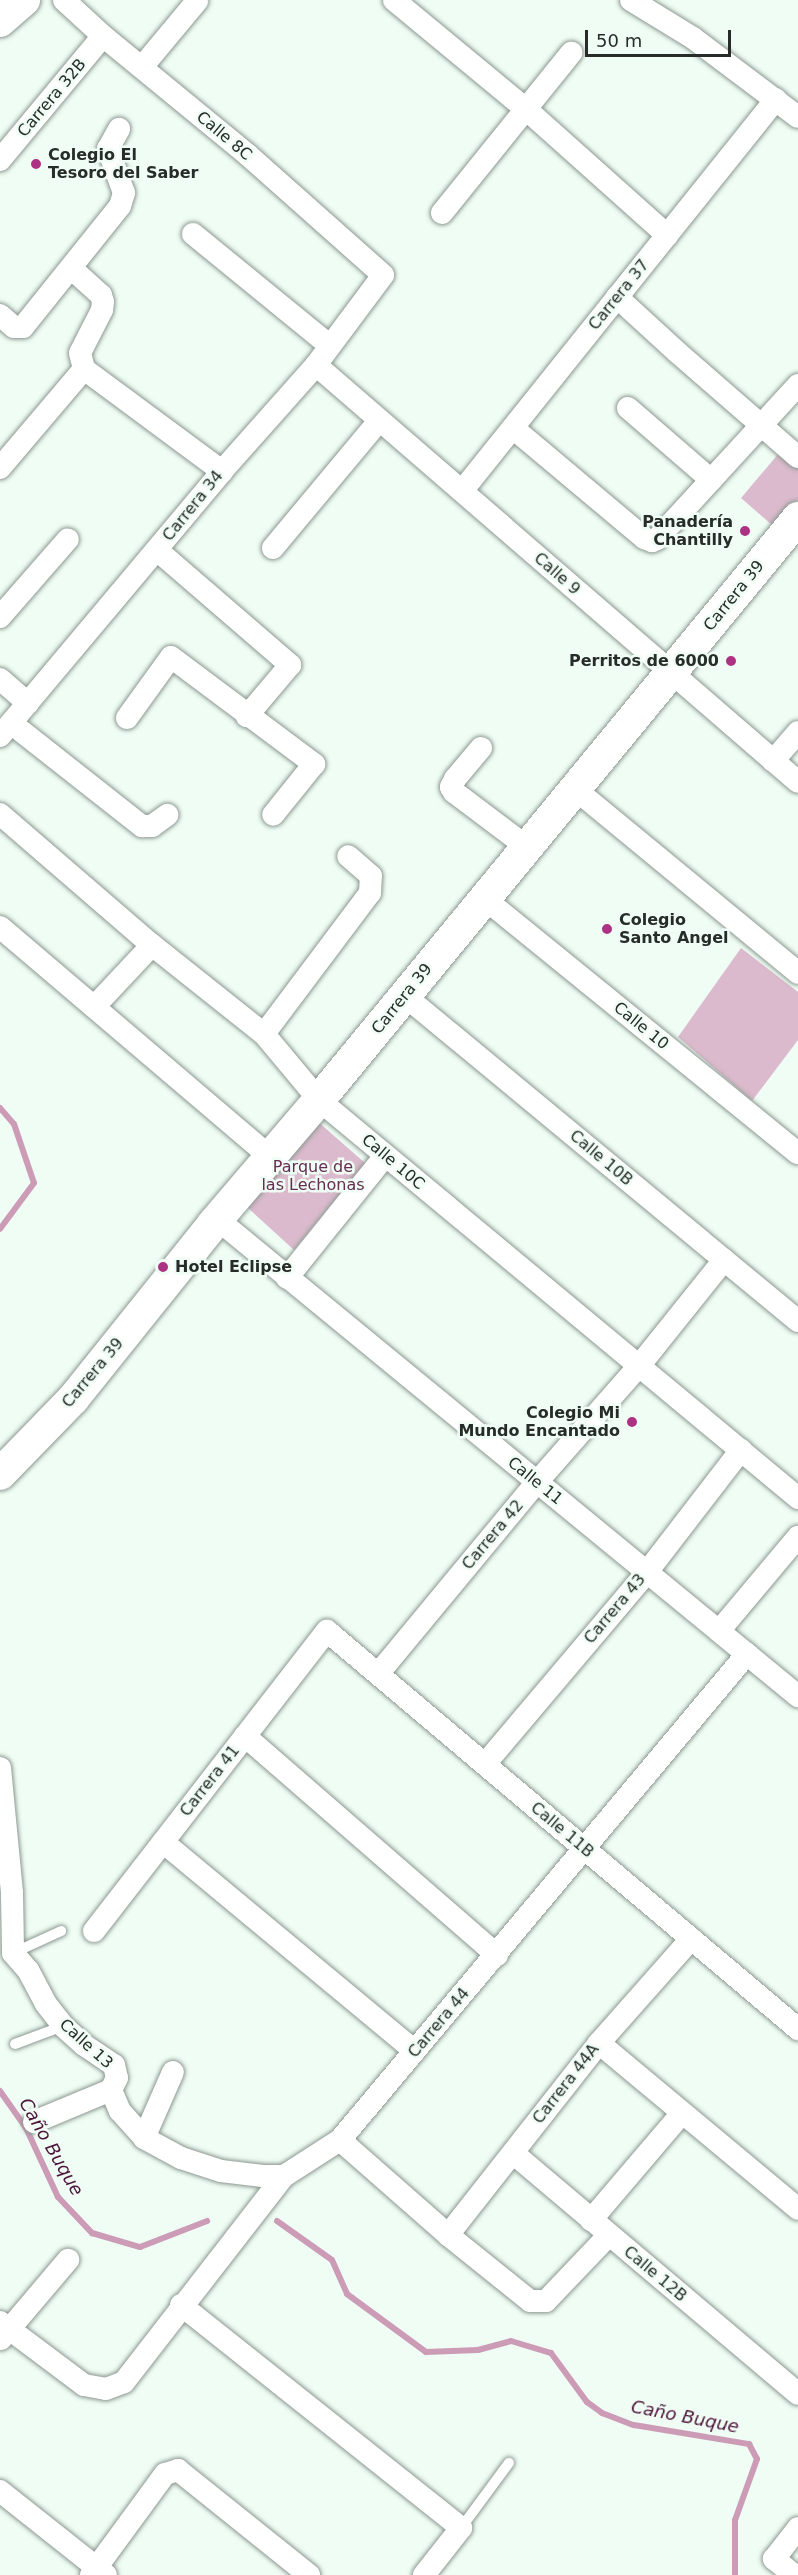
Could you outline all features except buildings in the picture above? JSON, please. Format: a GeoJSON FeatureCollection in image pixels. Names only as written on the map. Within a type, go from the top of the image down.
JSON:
{"type":"FeatureCollection","features":[{"type":"Feature","properties":{"kind":"street"},"geometry":{"type":"LineString","coordinates":[[0,21],[24,0]]}},
{"type":"Feature","properties":{"kind":"street","name":"Calle 8C"},"geometry":{"type":"LineString","coordinates":[[64,0],[383,275]]}},
{"type":"Feature","properties":{"kind":"street"},"geometry":{"type":"LineString","coordinates":[[394,0],[527,110],[667,235]]}},
{"type":"Feature","properties":{"kind":"street"},"geometry":{"type":"LineString","coordinates":[[631,0],[693,38],[798,117]]}},
{"type":"Feature","properties":{"kind":"street"},"geometry":{"type":"LineString","coordinates":[[142,67],[197,1]]}},
{"type":"Feature","properties":{"kind":"street","name":"Carrera 32B"},"geometry":{"type":"LineString","coordinates":[[0,160],[104,36]]}},
{"type":"Feature","properties":{"kind":"street"},"geometry":{"type":"LineString","coordinates":[[442,213],[571,54]]}},
{"type":"Feature","properties":{"kind":"street","name":"Carrera 37"},"geometry":{"type":"LineString","coordinates":[[462,491],[776,99]]}},
{"type":"Feature","properties":{"kind":"street"},"geometry":{"type":"LineString","coordinates":[[0,315],[10,324],[20,328],[72,269],[123,200],[124,194],[108,149],[119,129]]}},
{"type":"Feature","properties":{"kind":"street"},"geometry":{"type":"LineString","coordinates":[[193,234],[329,345]]}},
{"type":"Feature","properties":{"kind":"street"},"geometry":{"type":"LineString","coordinates":[[72,269],[101,295],[103,302],[102,310],[80,353],[84,369],[222,471]]}},
{"type":"Feature","properties":{"kind":"street","name":"Carrera 34"},"geometry":{"type":"LineString","coordinates":[[6,730],[222,471],[316,365],[383,275]]}},
{"type":"Feature","properties":{"kind":"street"},"geometry":{"type":"LineString","coordinates":[[617,297],[798,457]]}},
{"type":"Feature","properties":{"kind":"street","name":"Calle 9"},"geometry":{"type":"LineString","coordinates":[[316,365],[798,782]]}},
{"type":"Feature","properties":{"kind":"street"},"geometry":{"type":"LineString","coordinates":[[0,468],[84,369]]}},
{"type":"Feature","properties":{"kind":"street"},"geometry":{"type":"LineString","coordinates":[[513,428],[645,538],[652,541],[657,539],[762,427],[798,385]]}},
{"type":"Feature","properties":{"kind":"street"},"geometry":{"type":"LineString","coordinates":[[628,408],[711,480]]}},
{"type":"Feature","properties":{"kind":"street"},"geometry":{"type":"LineString","coordinates":[[273,548],[379,421]]}},
{"type":"Feature","properties":{"kind":"street","name":"Carrera 39"},"geometry":{"type":"LineString","coordinates":[[0,1476],[73,1399],[217,1219],[405,996],[798,518]]}},
{"type":"Feature","properties":{"kind":"street"},"geometry":{"type":"LineString","coordinates":[[0,617],[68,539]]}},
{"type":"Feature","properties":{"kind":"street"},"geometry":{"type":"LineString","coordinates":[[157,550],[290,665],[247,716]]}},
{"type":"Feature","properties":{"kind":"street"},"geometry":{"type":"LineString","coordinates":[[127,718],[171,657],[314,764],[273,815]]}},
{"type":"Feature","properties":{"kind":"street"},"geometry":{"type":"LineString","coordinates":[[0,679],[28,703]]}},
{"type":"Feature","properties":{"kind":"street"},"geometry":{"type":"LineString","coordinates":[[6,730],[142,826],[152,826],[167,815]]}},
{"type":"Feature","properties":{"kind":"street"},"geometry":{"type":"LineString","coordinates":[[773,761],[798,732]]}},
{"type":"Feature","properties":{"kind":"street"},"geometry":{"type":"LineString","coordinates":[[481,747],[455,779],[452,787],[454,792],[527,847]]}},
{"type":"Feature","properties":{"kind":"street"},"geometry":{"type":"LineString","coordinates":[[575,789],[798,973]]}},
{"type":"Feature","properties":{"kind":"street","name":"Calle 10C"},"geometry":{"type":"LineString","coordinates":[[0,814],[152,945],[264,1034],[318,1100],[798,1498]]}},
{"type":"Feature","properties":{"kind":"street"},"geometry":{"type":"LineString","coordinates":[[264,1034],[370,893],[371,876],[348,856]]}},
{"type":"Feature","properties":{"kind":"street","name":"Calle 10"},"geometry":{"type":"LineString","coordinates":[[484,899],[798,1153]]}},
{"type":"Feature","properties":{"kind":"street"},"geometry":{"type":"LineString","coordinates":[[0,927],[270,1157]]}},
{"type":"Feature","properties":{"kind":"street"},"geometry":{"type":"LineString","coordinates":[[94,1007],[152,945]]}},
{"type":"Feature","properties":{"kind":"street","name":"Calle 10B"},"geometry":{"type":"LineString","coordinates":[[405,996],[798,1321]]}},
{"type":"Feature","properties":{"kind":"street"},"geometry":{"type":"LineString","coordinates":[[287,1278],[385,1156]]}},
{"type":"Feature","properties":{"kind":"street","name":"Calle 11"},"geometry":{"type":"LineString","coordinates":[[217,1219],[798,1696]]}},
{"type":"Feature","properties":{"kind":"street","name":"Carrera 42"},"geometry":{"type":"LineString","coordinates":[[378,1674],[537,1482],[639,1366],[724,1260]]}},
{"type":"Feature","properties":{"kind":"street","name":"Carrera 43"},"geometry":{"type":"LineString","coordinates":[[484,1764],[647,1572],[741,1450]]}},
{"type":"Feature","properties":{"kind":"street"},"geometry":{"type":"LineString","coordinates":[[719,1631],[798,1537]]}},
{"type":"Feature","properties":{"kind":"street","name":"Calle 11B"},"geometry":{"type":"LineString","coordinates":[[327,1631],[798,2030]]}},
{"type":"Feature","properties":{"kind":"street","name":"Carrera 41"},"geometry":{"type":"LineString","coordinates":[[94,1931],[327,1631]]}},
{"type":"Feature","properties":{"kind":"street","name":"Carrera 44"},"geometry":{"type":"LineString","coordinates":[[3,2330],[84,2385],[106,2388],[124,2382],[284,2176],[340,2140],[747,1654]]}},
{"type":"Feature","properties":{"kind":"street"},"geometry":{"type":"LineString","coordinates":[[245,1736],[497,1954]]}},
{"type":"Feature","properties":{"kind":"street"},"geometry":{"type":"LineString","coordinates":[[0,1768],[12,1893],[13,1953]]}},
{"type":"Feature","properties":{"kind":"street"},"geometry":{"type":"LineString","coordinates":[[163,1842],[415,2052]]}},
{"type":"Feature","properties":{"kind":"street","name":"Carrera 44A"},"geometry":{"type":"LineString","coordinates":[[448,2235],[598,2043],[691,1939]]}},
{"type":"Feature","properties":{"kind":"street","name":"Calle 13"},"geometry":{"type":"LineString","coordinates":[[13,1953],[28,1970],[46,2004],[63,2026],[84,2045],[111,2062],[117,2078],[111,2090],[120,2111],[144,2138],[201,2166],[242,2174],[284,2176]]}},
{"type":"Feature","properties":{"kind":"street"},"geometry":{"type":"LineString","coordinates":[[598,2043],[798,2209]]}},
{"type":"Feature","properties":{"kind":"street"},"geometry":{"type":"LineString","coordinates":[[144,2138],[173,2072]]}},
{"type":"Feature","properties":{"kind":"street"},"geometry":{"type":"LineString","coordinates":[[34,2122],[111,2090]]}},
{"type":"Feature","properties":{"kind":"street"},"geometry":{"type":"LineString","coordinates":[[591,2220],[682,2113]]}},
{"type":"Feature","properties":{"kind":"street"},"geometry":{"type":"LineString","coordinates":[[340,2140],[448,2235],[530,2301],[546,2301],[609,2235]]}},
{"type":"Feature","properties":{"kind":"street","name":"Calle 12B"},"geometry":{"type":"LineString","coordinates":[[513,2153],[798,2394]]}},
{"type":"Feature","properties":{"kind":"street"},"geometry":{"type":"LineString","coordinates":[[3,2330],[68,2260]]}},
{"type":"Feature","properties":{"kind":"street"},"geometry":{"type":"LineString","coordinates":[[182,2305],[460,2528],[424,2575]]}},
{"type":"Feature","properties":{"kind":"street"},"geometry":{"type":"LineString","coordinates":[[0,2491],[98,2572],[165,2474],[178,2470],[309,2575]]}},
{"type":"Feature","properties":{"kind":"street"},"geometry":{"type":"LineString","coordinates":[[794,2575],[774,2559],[798,2528]]}},
{"type":"Feature","properties":{"kind":"lane"},"geometry":{"type":"LineString","coordinates":[[13,1953],[61,1931]]}},
{"type":"Feature","properties":{"kind":"lane"},"geometry":{"type":"LineString","coordinates":[[15,2044],[63,2026]]}},
{"type":"Feature","properties":{"kind":"lane"},"geometry":{"type":"LineString","coordinates":[[460,2528],[509,2463]]}},
{"type":"Feature","properties":{"kind":"green space"},"geometry":{"type":"Polygon","coordinates":[[[779,453],[798,467],[798,500],[772,525],[741,498],[779,453]]]}},
{"type":"Feature","properties":{"kind":"green space"},"geometry":{"type":"Polygon","coordinates":[[[741,948],[798,992],[798,1040],[752,1101],[678,1037],[741,948]]]}},
{"type":"Feature","properties":{"kind":"green space","name":"Parque de las Lechonas"},"geometry":{"type":"Polygon","coordinates":[[[316,1120],[365,1163],[294,1250],[247,1207],[316,1120]]]}},
{"type":"Feature","properties":{"kind":"waterway","name":"Caño Buque"},"geometry":{"type":"LineString","coordinates":[[0,1108],[14,1124],[34,1183],[0,1229]]}},
{"type":"Feature","properties":{"kind":"waterway","name":"Caño Buque"},"geometry":{"type":"LineString","coordinates":[[0,2091],[26,2128],[58,2197],[92,2233],[140,2247],[207,2221]]}},
{"type":"Feature","properties":{"kind":"waterway","name":"Caño Buque"},"geometry":{"type":"LineString","coordinates":[[277,2221],[332,2260],[347,2294],[426,2352],[478,2350],[511,2341],[551,2353],[587,2402],[602,2413],[634,2425],[749,2444],[757,2459],[735,2520],[735,2575]]}},
{"type":"Feature","properties":{"kind":"place","name":"Colegio El Tesoro del Saber"},"geometry":{"type":"Point","coordinates":[36,164]}},
{"type":"Feature","properties":{"kind":"place","name":"Panadería Chantilly"},"geometry":{"type":"Point","coordinates":[745,531]}},
{"type":"Feature","properties":{"kind":"place","name":"Perritos de 6000"},"geometry":{"type":"Point","coordinates":[731,661]}},
{"type":"Feature","properties":{"kind":"place","name":"Colegio Santo Angel"},"geometry":{"type":"Point","coordinates":[607,929]}},
{"type":"Feature","properties":{"kind":"place","name":"Hotel Eclipse"},"geometry":{"type":"Point","coordinates":[163,1267]}},
{"type":"Feature","properties":{"kind":"place","name":"Colegio Mi Mundo Encantado"},"geometry":{"type":"Point","coordinates":[632,1422]}}]}
